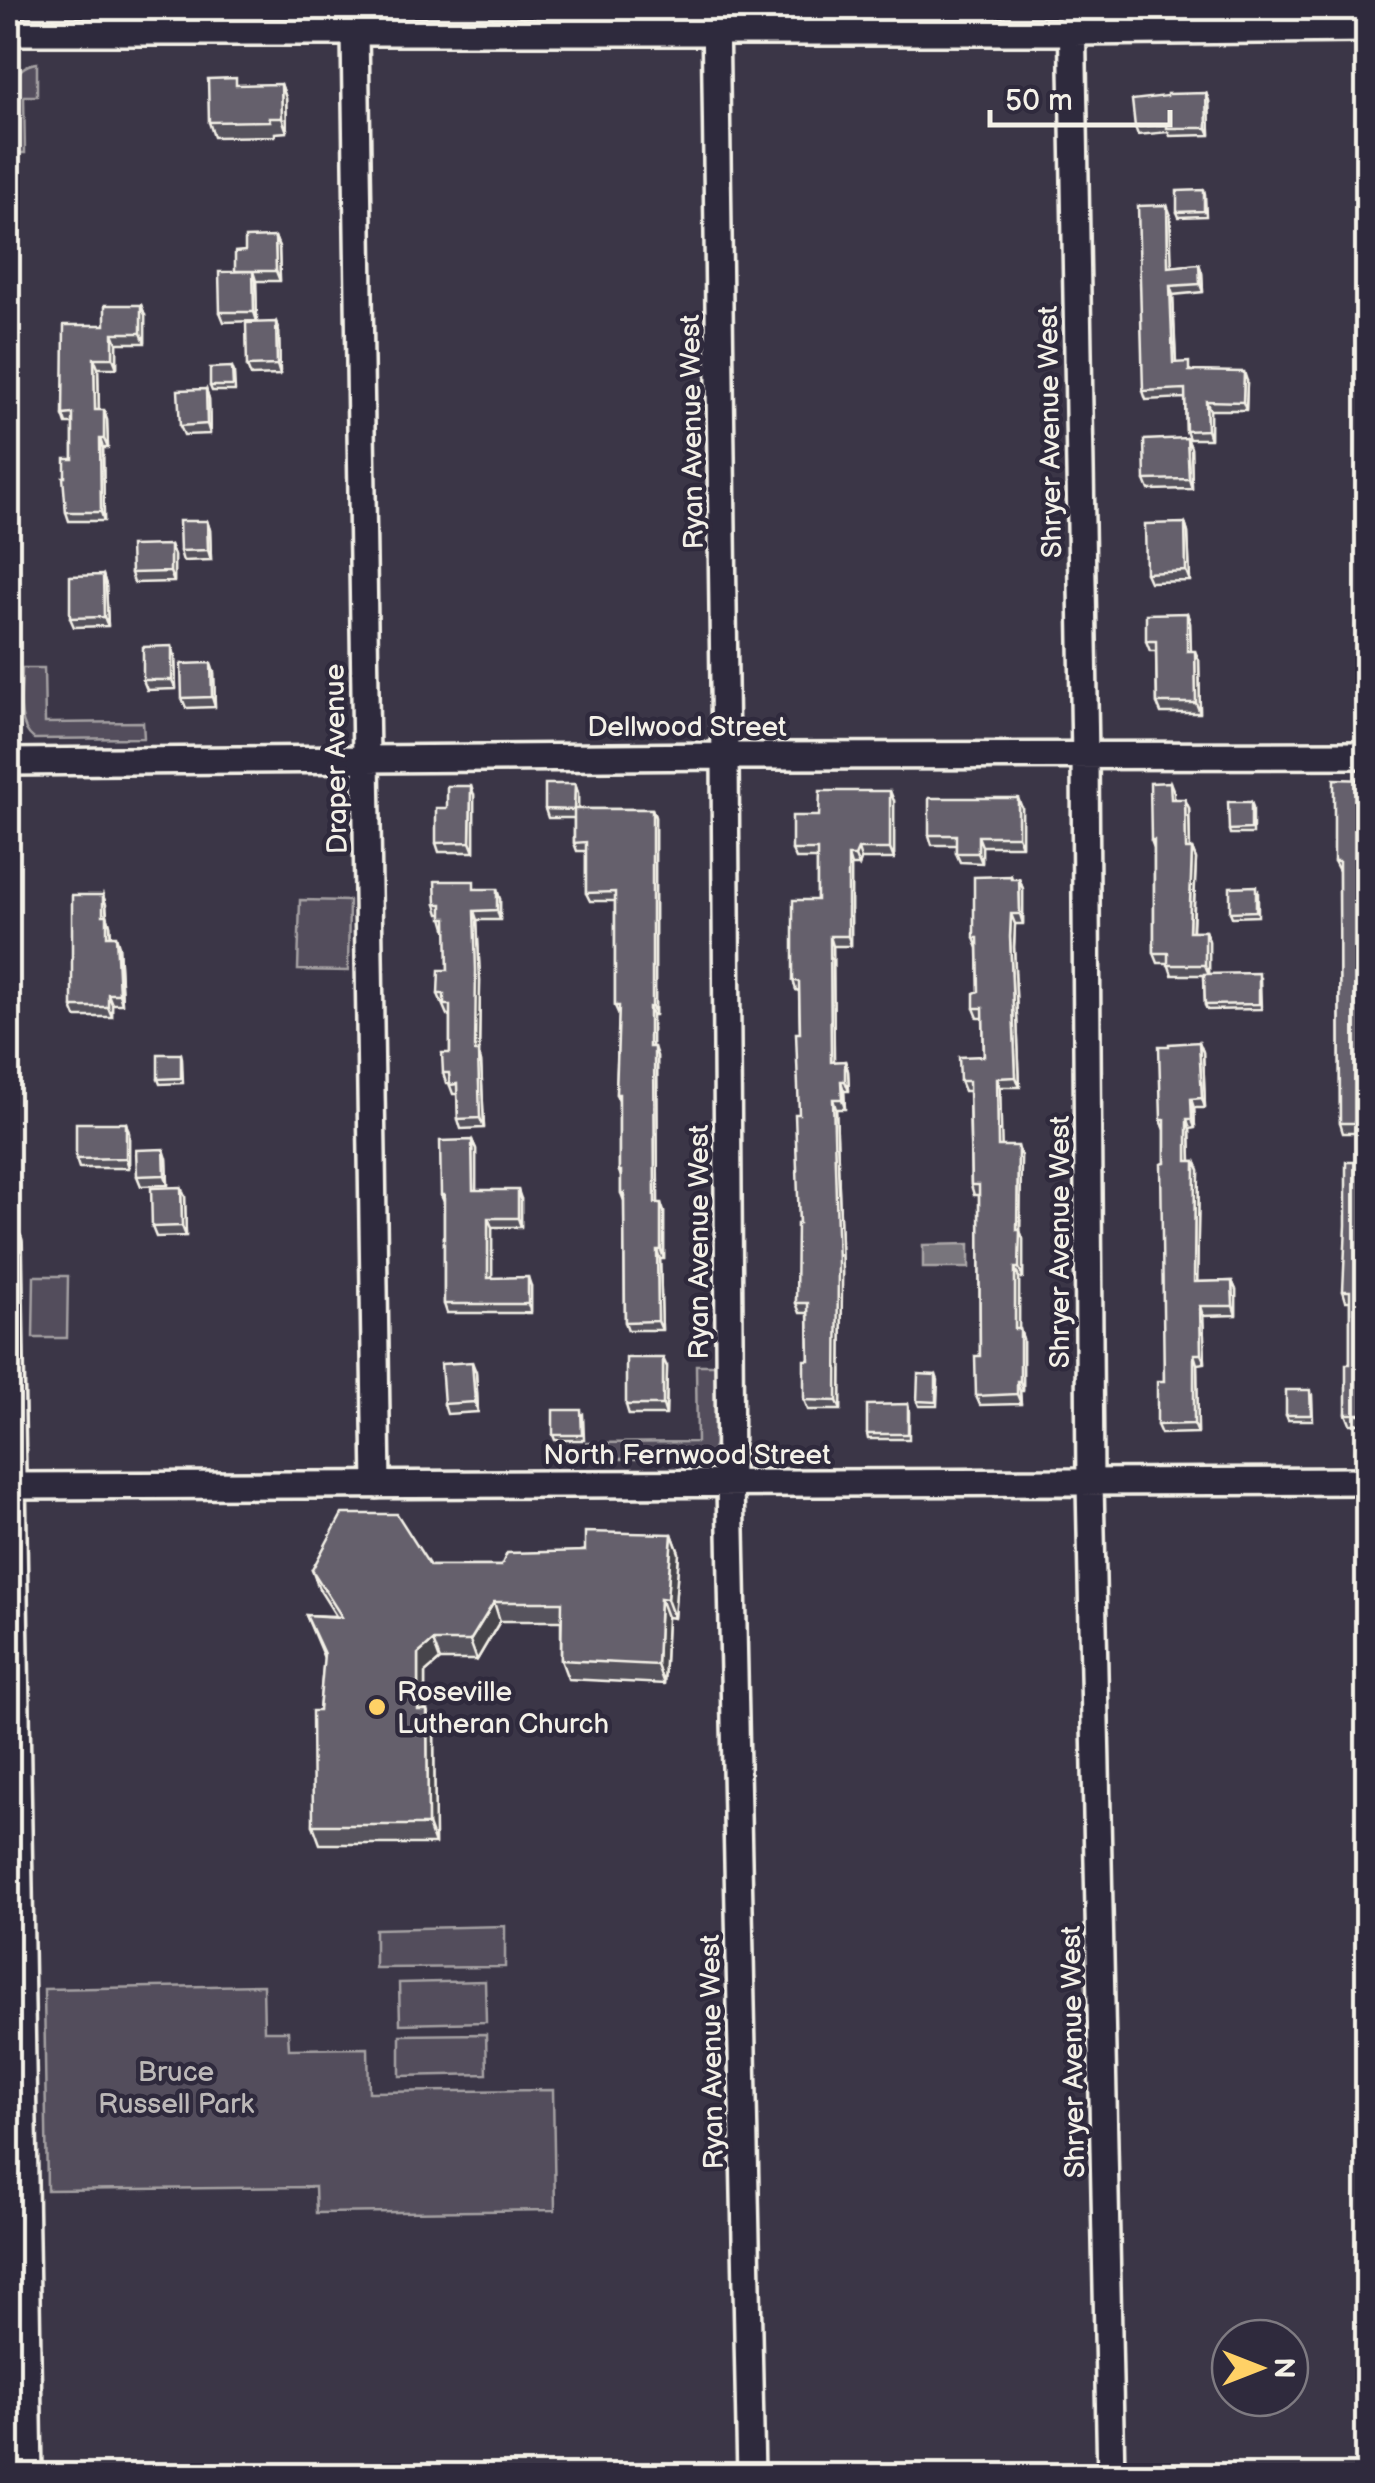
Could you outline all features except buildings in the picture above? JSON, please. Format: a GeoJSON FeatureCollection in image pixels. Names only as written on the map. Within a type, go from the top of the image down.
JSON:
{"type":"FeatureCollection","features":[{"type":"Feature","properties":{"kind":"street"},"geometry":{"type":"LineString","coordinates":[[8,32],[355,32],[715,20],[1072,20],[1368,29]]}},
{"type":"Feature","properties":{"kind":"street","name":"Ryan Avenue West"},"geometry":{"type":"LineString","coordinates":[[715,20],[730,1484],[751,2476]]}},
{"type":"Feature","properties":{"kind":"street","name":"Shryer Avenue West"},"geometry":{"type":"LineString","coordinates":[[1072,20],[1085,756],[1090,1484],[1111,2476]]}},
{"type":"Feature","properties":{"kind":"street","name":"Draper Avenue"},"geometry":{"type":"LineString","coordinates":[[355,32],[377,1485]]}},
{"type":"Feature","properties":{"kind":"street","name":"Dellwood Street"},"geometry":{"type":"LineString","coordinates":[[8,762],[1368,755]]}},
{"type":"Feature","properties":{"kind":"street"},"geometry":{"type":"LineString","coordinates":[[8,1243],[29,2476]]}},
{"type":"Feature","properties":{"kind":"street","name":"North Fernwood Street"},"geometry":{"type":"LineString","coordinates":[[10,1486],[1368,1481]]}},
{"type":"Feature","properties":{"kind":"green space"},"geometry":{"type":"Polygon","coordinates":[[[37,63],[37,96],[24,96],[25,153],[14,153],[13,84],[22,69],[37,63]]]}},
{"type":"Feature","properties":{"kind":"green space"},"geometry":{"type":"Polygon","coordinates":[[[22,668],[44,668],[45,723],[143,722],[144,738],[34,739],[22,716],[22,668]]]}},
{"type":"Feature","properties":{"kind":"green space"},"geometry":{"type":"Polygon","coordinates":[[[300,900],[349,901],[348,971],[298,970],[300,900]]]}},
{"type":"Feature","properties":{"kind":"green space"},"geometry":{"type":"Polygon","coordinates":[[[34,1276],[68,1276],[67,1338],[33,1338],[34,1276]]]}},
{"type":"Feature","properties":{"kind":"green space"},"geometry":{"type":"Polygon","coordinates":[[[696,1365],[715,1365],[712,1454],[704,1459],[587,1459],[587,1443],[697,1442],[696,1365]]]}},
{"type":"Feature","properties":{"kind":"green space"},"geometry":{"type":"Polygon","coordinates":[[[505,1926],[505,1967],[375,1968],[375,1929],[505,1926]]]}},
{"type":"Feature","properties":{"kind":"green space"},"geometry":{"type":"Polygon","coordinates":[[[485,1981],[486,2022],[400,2024],[399,1983],[485,1981]]]}},
{"type":"Feature","properties":{"kind":"green space","name":"Bruce Russell Park"},"geometry":{"type":"Polygon","coordinates":[[[263,1985],[264,2031],[288,2031],[289,2049],[368,2048],[369,2092],[553,2090],[555,2210],[316,2213],[315,2187],[47,2190],[44,1989],[263,1985]]]}},
{"type":"Feature","properties":{"kind":"green space"},"geometry":{"type":"Polygon","coordinates":[[[486,2034],[487,2074],[400,2076],[400,2035],[486,2034]]]}},
{"type":"Feature","properties":{"kind":"shaded area"},"geometry":{"type":"Polygon","coordinates":[[[969,1244],[969,1268],[923,1268],[923,1245],[969,1244]]]}},
{"type":"Feature","properties":{"kind":"place","name":"Roseville Lutheran Church"},"geometry":{"type":"Point","coordinates":[377,1707]}}]}
